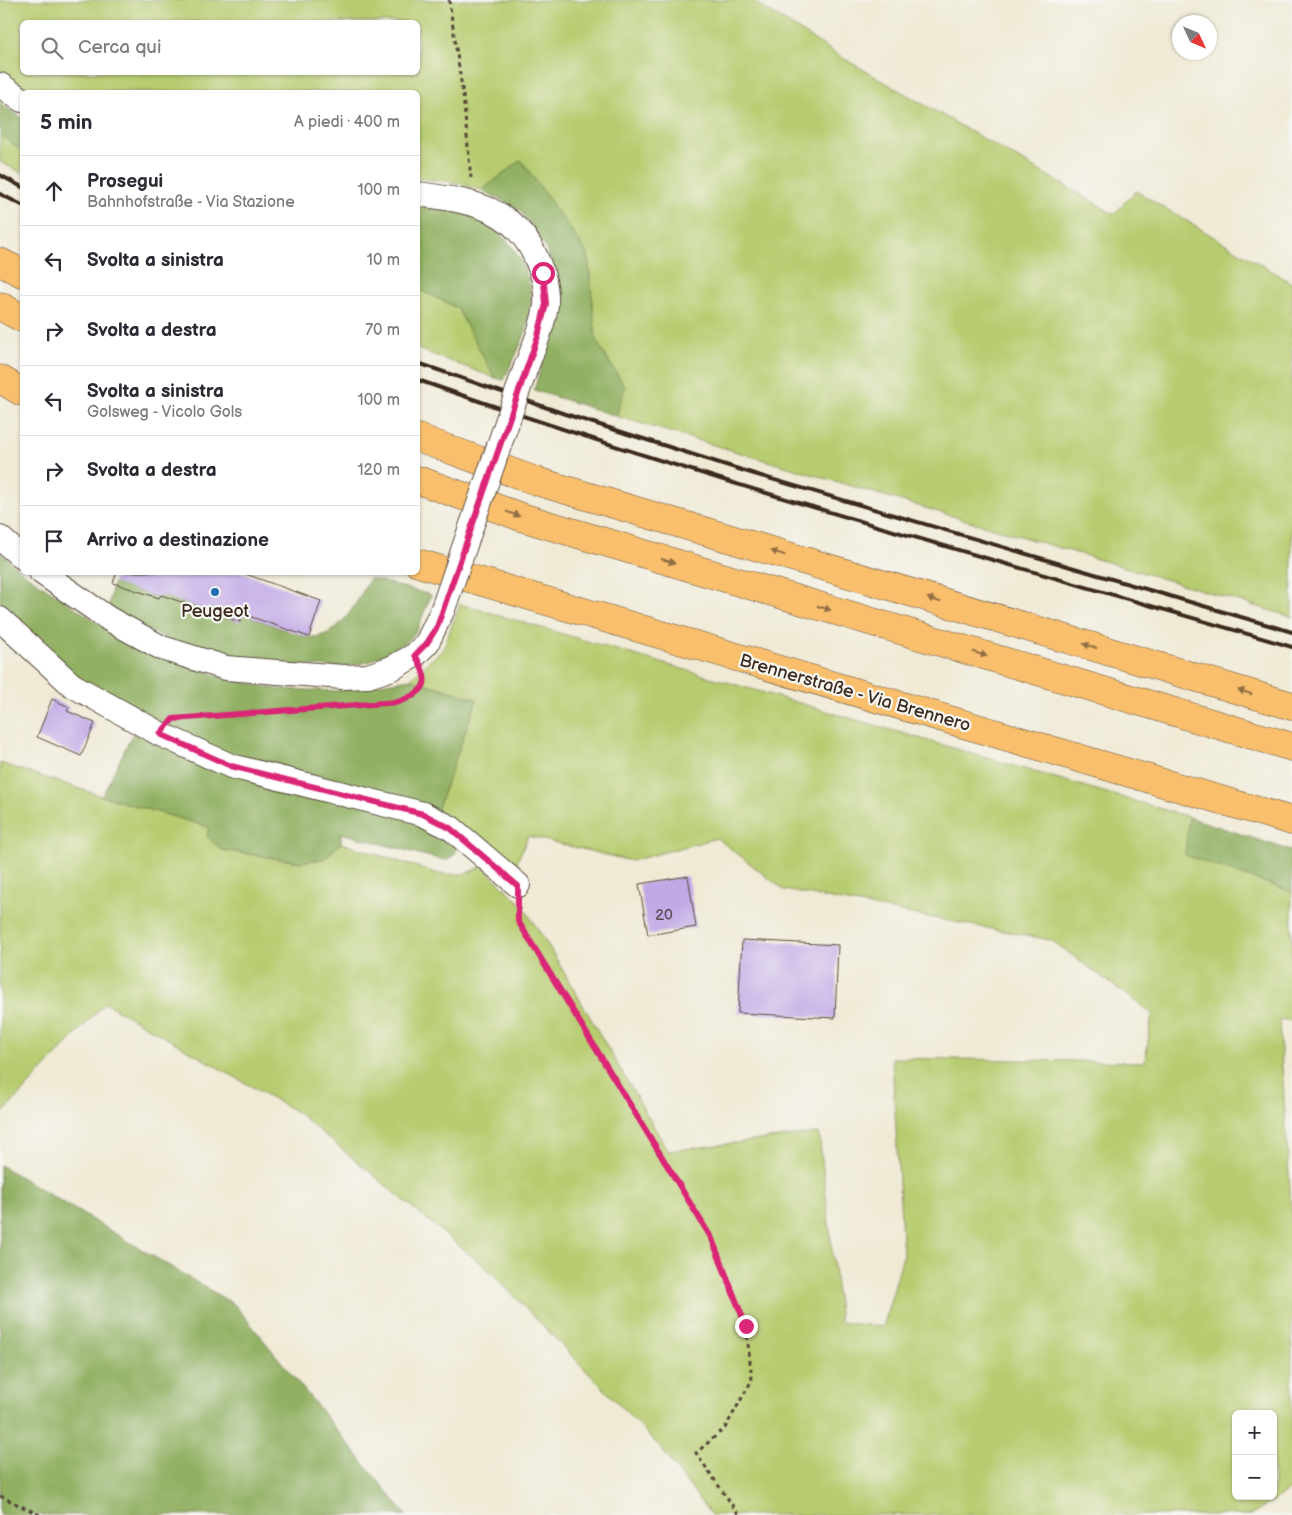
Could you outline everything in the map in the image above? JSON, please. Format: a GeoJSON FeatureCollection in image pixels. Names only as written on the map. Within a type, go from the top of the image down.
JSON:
{"type":"FeatureCollection","features":[{"type":"Feature","properties":{"kind":"main road"},"geometry":{"type":"LineString","coordinates":[[0,262],[20,272]]}},
{"type":"Feature","properties":{"kind":"main road"},"geometry":{"type":"LineString","coordinates":[[0,306],[20,317]]}},
{"type":"Feature","properties":{"kind":"main road"},"geometry":{"type":"LineString","coordinates":[[0,379],[20,391]]}},
{"type":"Feature","properties":{"kind":"main road"},"geometry":{"type":"LineString","coordinates":[[420,439],[536,481],[1292,706]]}},
{"type":"Feature","properties":{"kind":"main road"},"geometry":{"type":"LineString","coordinates":[[420,481],[521,517],[1292,747]]}},
{"type":"Feature","properties":{"kind":"main road","name":"Brennerstraße - Via Brennero"},"geometry":{"type":"LineString","coordinates":[[420,564],[1292,821]]}},
{"type":"Feature","properties":{"kind":"street"},"geometry":{"type":"LineString","coordinates":[[0,85],[20,99]]}},
{"type":"Feature","properties":{"kind":"street"},"geometry":{"type":"LineString","coordinates":[[45,575],[109,619],[162,648],[226,668],[343,677],[368,676],[392,668],[415,655],[427,643],[443,609],[538,336],[546,304],[543,273],[532,247],[514,225],[491,210],[468,201],[420,194]]}},
{"type":"Feature","properties":{"kind":"street"},"geometry":{"type":"LineString","coordinates":[[0,538],[20,555]]}},
{"type":"Feature","properties":{"kind":"street"},"geometry":{"type":"LineString","coordinates":[[0,619],[72,685],[160,734],[231,766],[423,814],[450,828],[518,886]]}},
{"type":"Feature","properties":{"kind":"path"},"geometry":{"type":"LineString","coordinates":[[449,0],[463,95],[471,178],[468,201]]}},
{"type":"Feature","properties":{"kind":"path"},"geometry":{"type":"LineString","coordinates":[[160,734],[173,719],[398,702],[417,695],[425,682],[426,674],[415,655]]}},
{"type":"Feature","properties":{"kind":"path"},"geometry":{"type":"LineString","coordinates":[[518,886],[518,921],[712,1239],[746,1326],[752,1380],[725,1428],[696,1453],[739,1515]]}},
{"type":"Feature","properties":{"kind":"path"},"geometry":{"type":"LineString","coordinates":[[0,1496],[40,1515]]}},
{"type":"Feature","properties":{"kind":"green space"},"geometry":{"type":"Polygon","coordinates":[[[0,0],[751,0],[843,58],[1114,214],[1136,191],[1292,283],[1292,617],[616,416],[625,387],[596,341],[588,254],[521,160],[482,190],[452,182],[420,178],[420,90],[30,90],[0,71],[0,0]]]}},
{"type":"Feature","properties":{"kind":"green space"},"geometry":{"type":"Polygon","coordinates":[[[0,103],[20,117],[20,150],[0,135],[0,103]]]}},
{"type":"Feature","properties":{"kind":"green space"},"geometry":{"type":"Polygon","coordinates":[[[0,135],[20,150],[20,172],[0,162],[0,135]]]}},
{"type":"Feature","properties":{"kind":"green space"},"geometry":{"type":"Polygon","coordinates":[[[521,160],[588,254],[596,341],[625,387],[616,416],[534,390],[554,325],[555,271],[545,247],[520,210],[482,190],[521,160]]]}},
{"type":"Feature","properties":{"kind":"green space"},"geometry":{"type":"Polygon","coordinates":[[[420,206],[454,211],[474,217],[487,224],[510,245],[526,271],[530,286],[530,316],[522,341],[504,380],[495,378],[457,308],[420,290],[420,206]]]}},
{"type":"Feature","properties":{"kind":"green space"},"geometry":{"type":"Polygon","coordinates":[[[420,290],[457,308],[495,378],[420,350],[420,290]]]}},
{"type":"Feature","properties":{"kind":"green space"},"geometry":{"type":"Polygon","coordinates":[[[0,552],[20,570],[20,575],[26,575],[104,627],[222,678],[278,689],[336,691],[410,679],[477,699],[437,810],[457,848],[455,854],[448,860],[438,859],[341,833],[341,843],[324,859],[300,862],[222,850],[207,836],[209,827],[102,796],[138,723],[0,619],[0,552]]]}},
{"type":"Feature","properties":{"kind":"green space"},"geometry":{"type":"Polygon","coordinates":[[[370,578],[431,595],[417,630],[408,641],[369,662],[339,667],[223,663],[107,612],[113,583],[159,598],[161,595],[240,622],[243,614],[303,636],[320,636],[330,632],[347,616],[370,578]]]}},
{"type":"Feature","properties":{"kind":"green space"},"geometry":{"type":"Polygon","coordinates":[[[460,604],[1189,817],[1186,855],[1292,892],[1292,1020],[1279,1020],[1292,1221],[1292,1488],[1277,1498],[1277,1410],[1232,1410],[1232,1500],[1274,1500],[1252,1515],[711,1515],[659,1446],[492,1273],[298,1113],[105,1003],[0,1116],[0,763],[102,796],[209,827],[222,850],[300,862],[324,859],[341,843],[439,874],[461,874],[482,866],[523,906],[548,945],[668,1151],[819,1133],[840,1322],[883,1327],[903,1256],[892,1058],[1145,1062],[1152,1013],[1051,940],[784,890],[717,838],[631,861],[528,836],[513,872],[437,810],[477,699],[410,679],[443,649],[460,604]]]}},
{"type":"Feature","properties":{"kind":"green space"},"geometry":{"type":"Polygon","coordinates":[[[1189,817],[1292,851],[1292,892],[1185,855],[1189,817]]]}},
{"type":"Feature","properties":{"kind":"green space"},"geometry":{"type":"Polygon","coordinates":[[[0,1165],[235,1305],[406,1515],[0,1515],[0,1165]]]}},
{"type":"Feature","properties":{"kind":"building"},"geometry":{"type":"Polygon","coordinates":[[[116,575],[248,575],[321,601],[309,637],[243,614],[240,622],[161,595],[159,598],[113,583],[116,575]]]}},
{"type":"Feature","properties":{"kind":"building"},"geometry":{"type":"Polygon","coordinates":[[[52,699],[69,707],[67,711],[95,723],[81,756],[37,737],[52,699]]]}},
{"type":"Feature","properties":{"kind":"building"},"geometry":{"type":"Polygon","coordinates":[[[688,876],[696,927],[648,935],[639,884],[688,876]]]}},
{"type":"Feature","properties":{"kind":"building"},"geometry":{"type":"Polygon","coordinates":[[[742,940],[838,945],[835,1018],[738,1013],[742,940]]]}},
{"type":"Feature","properties":{"kind":"railway"},"geometry":{"type":"LineString","coordinates":[[0,175],[20,186]]}},
{"type":"Feature","properties":{"kind":"railway"},"geometry":{"type":"LineString","coordinates":[[0,194],[20,204]]}},
{"type":"Feature","properties":{"kind":"railway"},"geometry":{"type":"LineString","coordinates":[[420,364],[565,414],[751,473],[1292,632]]}},
{"type":"Feature","properties":{"kind":"railway"},"geometry":{"type":"LineString","coordinates":[[420,381],[526,417],[744,486],[1292,647]]}},
{"type":"Feature","properties":{"kind":"place","name":"Peugeot"},"geometry":{"type":"Point","coordinates":[215,592]}},
{"type":"Feature","properties":{"kind":"route"},"geometry":{"type":"LineString","coordinates":[[543,273],[546,304],[538,336],[437,627],[427,643],[415,655],[426,674],[425,682],[417,695],[398,702],[173,719],[160,734],[231,766],[423,814],[450,828],[518,886],[518,921],[712,1239],[746,1326]]}}]}
